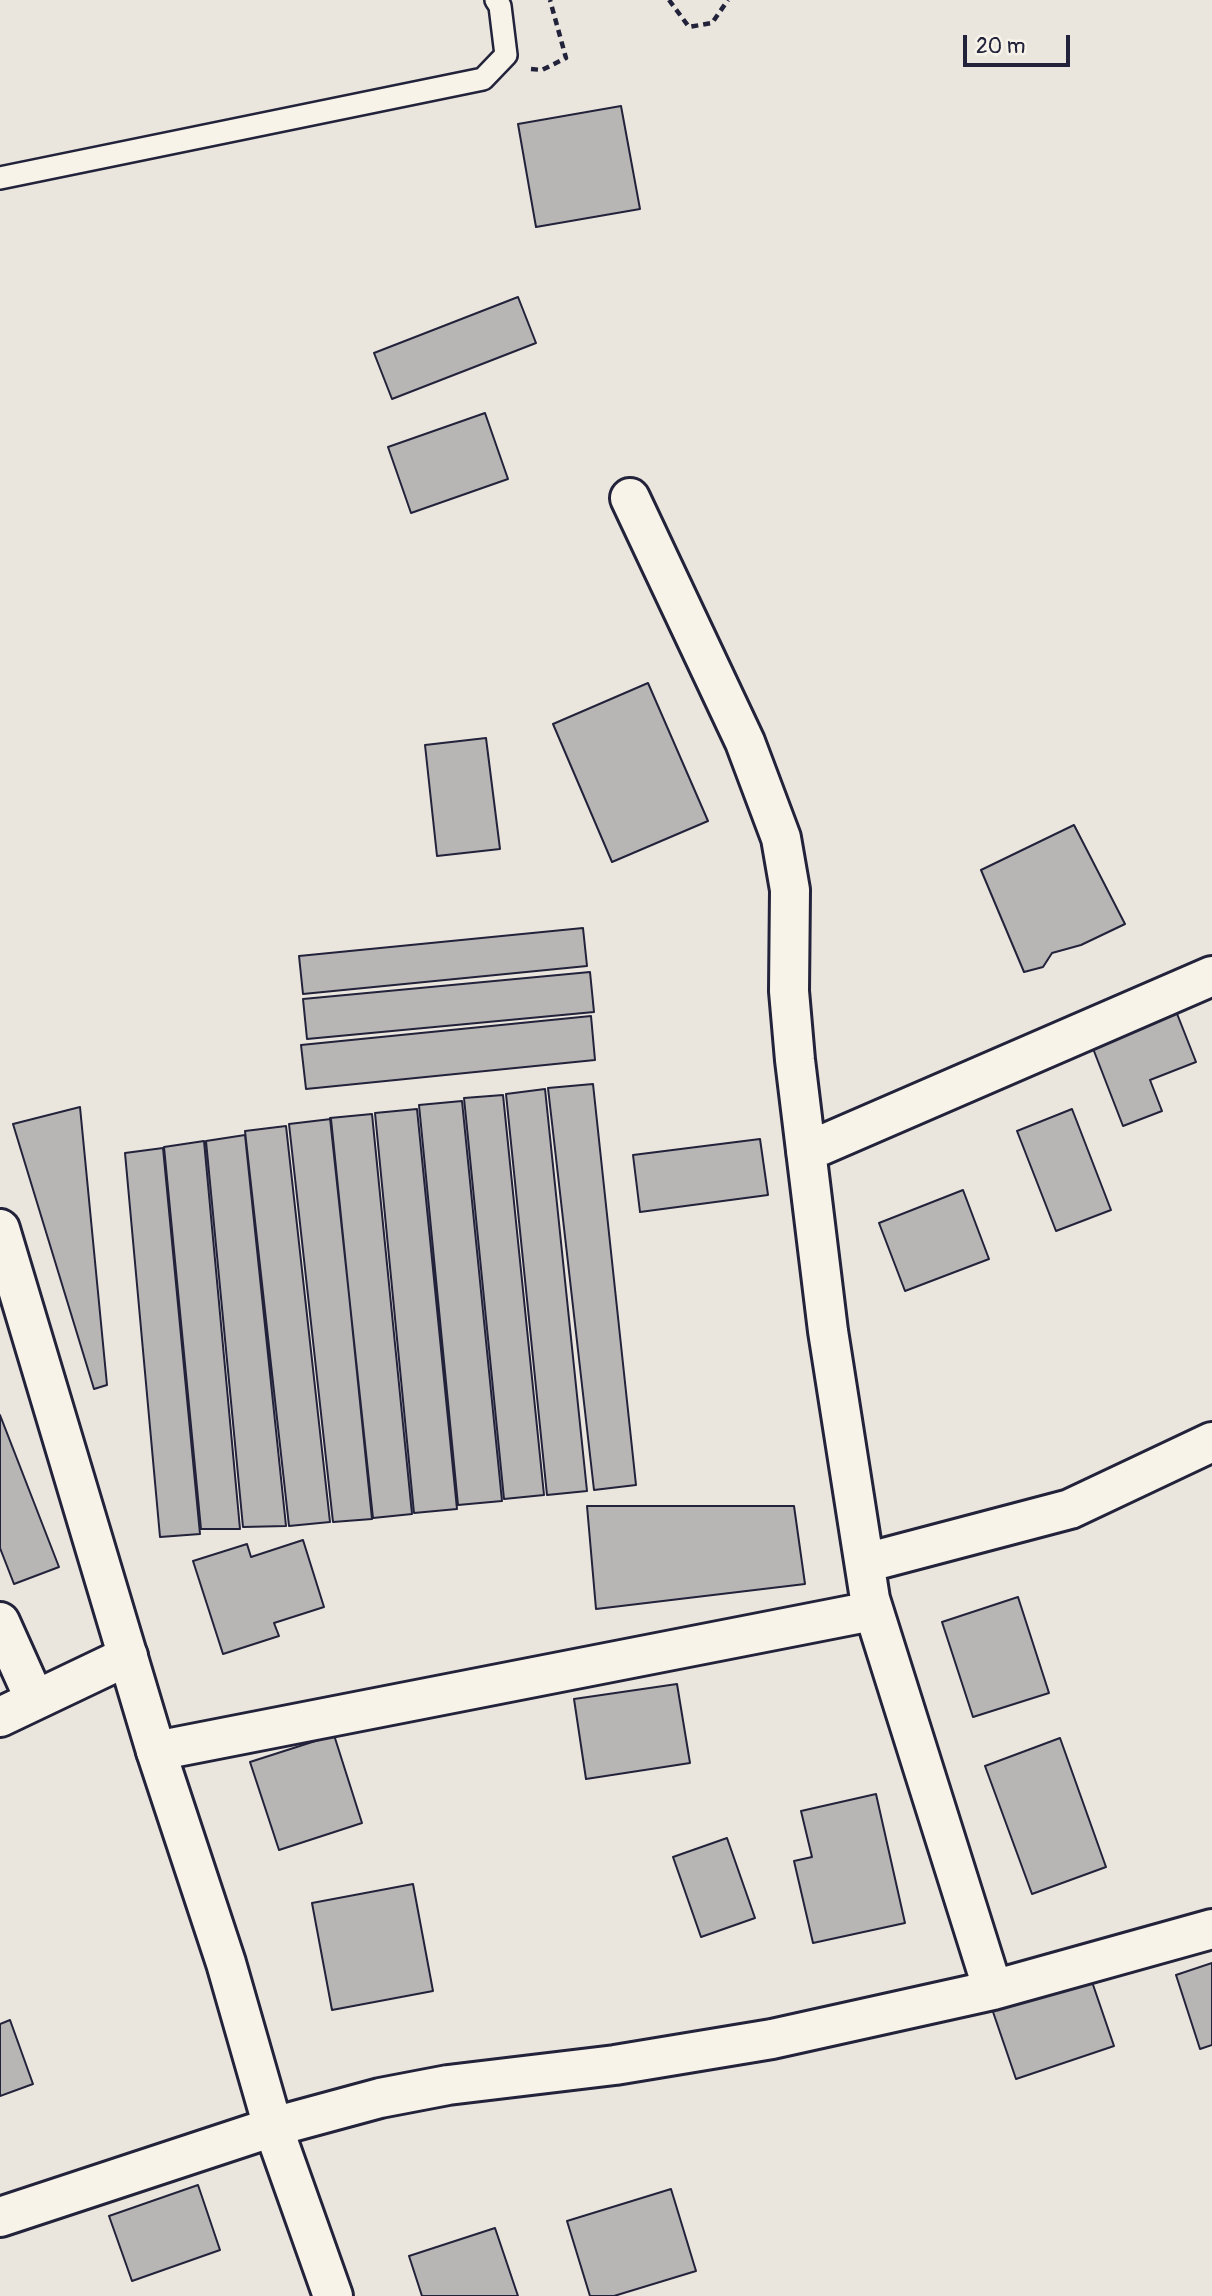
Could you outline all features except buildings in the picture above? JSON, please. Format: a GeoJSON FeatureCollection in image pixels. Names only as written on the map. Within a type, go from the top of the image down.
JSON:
{"type":"FeatureCollection","features":[{"type":"Feature","properties":{"kind":"street"},"geometry":{"type":"LineString","coordinates":[[630,498],[745,743],[781,838],[790,890],[789,991],[806,1152],[828,1331],[872,1611],[993,1990]]}},
{"type":"Feature","properties":{"kind":"street"},"geometry":{"type":"LineString","coordinates":[[806,1152],[1212,976]]}},
{"type":"Feature","properties":{"kind":"street"},"geometry":{"type":"LineString","coordinates":[[0,1229],[156,1751],[226,1963],[273,2127],[333,2296]]}},
{"type":"Feature","properties":{"kind":"street"},"geometry":{"type":"LineString","coordinates":[[865,1563],[1070,1509],[1212,1441]]}},
{"type":"Feature","properties":{"kind":"street"},"geometry":{"type":"LineString","coordinates":[[156,1751],[872,1611]]}},
{"type":"Feature","properties":{"kind":"street"},"geometry":{"type":"LineString","coordinates":[[0,1622],[35,1700]]}},
{"type":"Feature","properties":{"kind":"street"},"geometry":{"type":"LineString","coordinates":[[0,1717],[128,1656]]}},
{"type":"Feature","properties":{"kind":"street"},"geometry":{"type":"LineString","coordinates":[[0,2217],[273,2127],[380,2098],[448,2085],[615,2065],[772,2039],[993,1990],[1212,1929]]}},
{"type":"Feature","properties":{"kind":"lane"},"geometry":{"type":"LineString","coordinates":[[0,178],[483,79],[506,55],[500,6],[496,0]]}},
{"type":"Feature","properties":{"kind":"path"},"geometry":{"type":"LineString","coordinates":[[498,63],[542,70],[566,58],[550,0]]}},
{"type":"Feature","properties":{"kind":"path"},"geometry":{"type":"LineString","coordinates":[[669,0],[690,27],[712,23],[728,0]]}}]}
